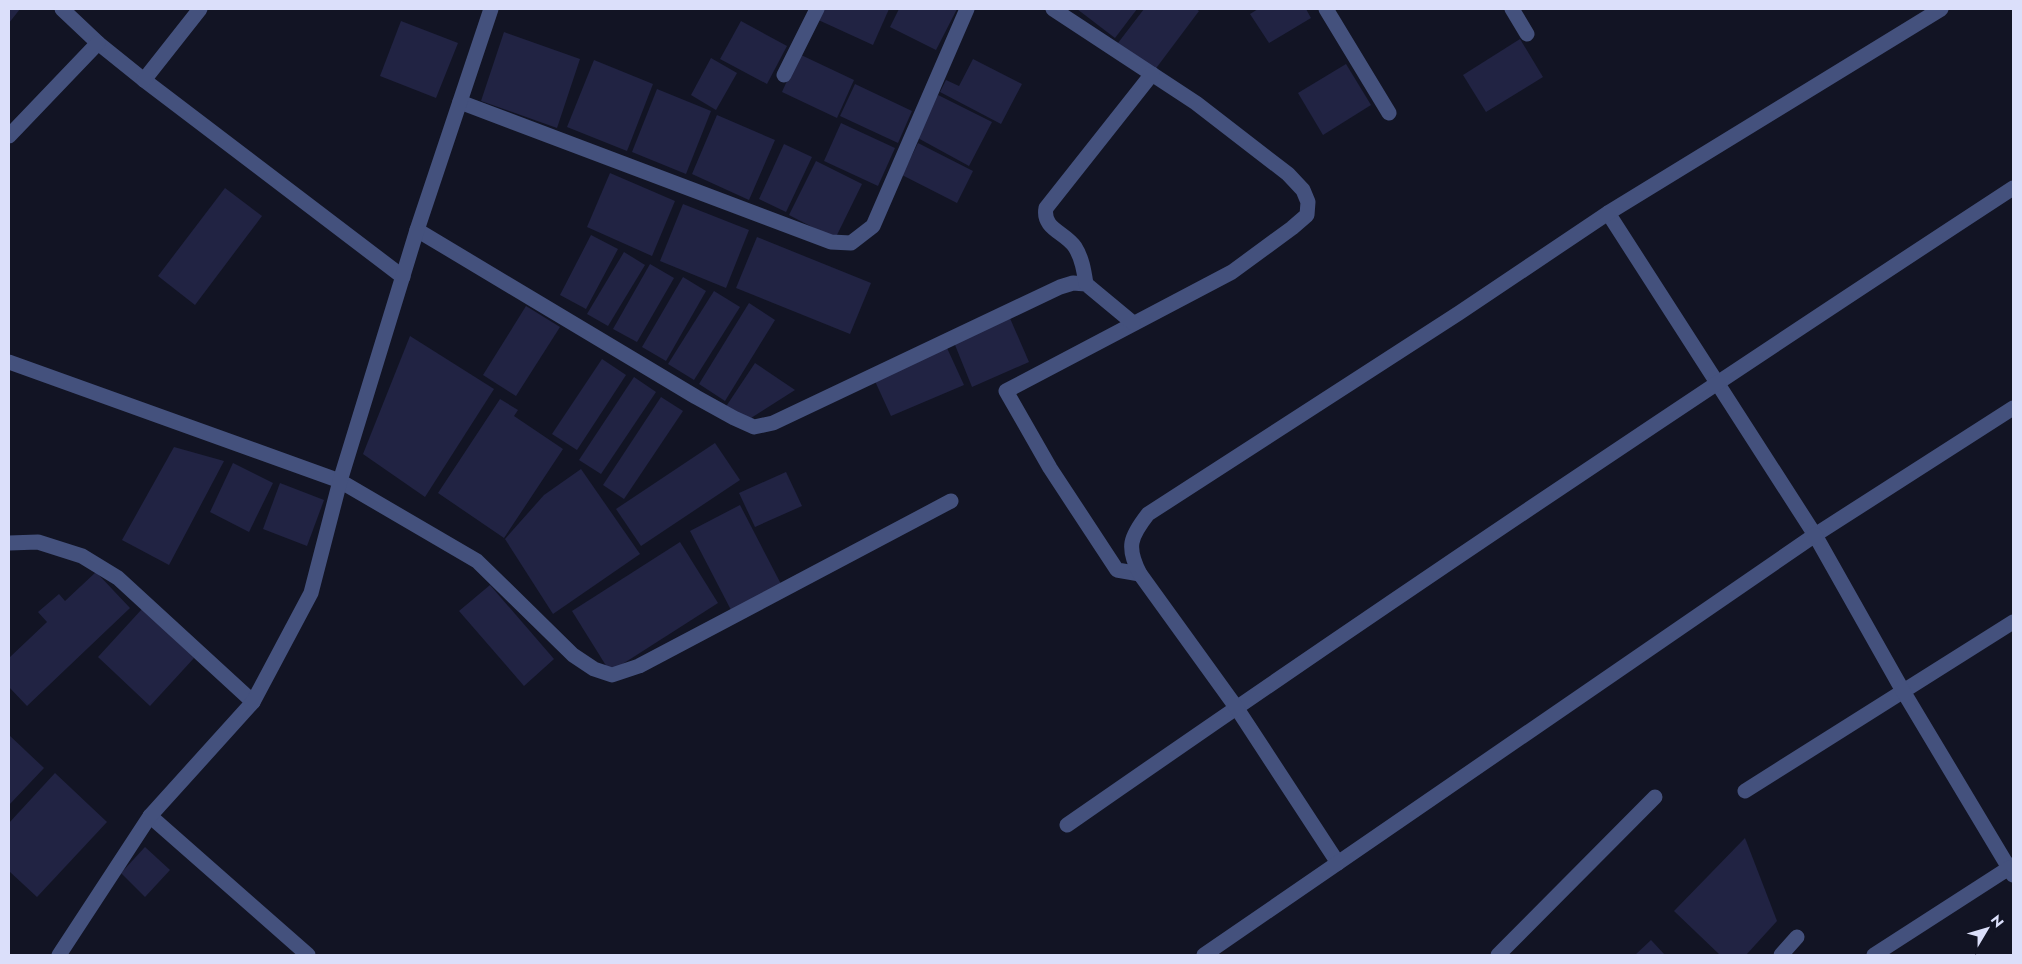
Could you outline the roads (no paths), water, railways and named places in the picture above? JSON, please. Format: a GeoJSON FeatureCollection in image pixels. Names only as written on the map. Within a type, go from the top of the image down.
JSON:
{"type":"FeatureCollection","features":[{"type":"Feature","properties":{"kind":"street"},"geometry":{"type":"LineString","coordinates":[[62,9],[98,43],[144,80],[403,277]]}},
{"type":"Feature","properties":{"kind":"street"},"geometry":{"type":"LineString","coordinates":[[144,80],[200,9]]}},
{"type":"Feature","properties":{"kind":"street"},"geometry":{"type":"LineString","coordinates":[[59,955],[150,816],[253,702],[311,593],[340,481],[417,230],[491,9]]}},
{"type":"Feature","properties":{"kind":"street"},"geometry":{"type":"LineString","coordinates":[[784,75],[817,9]]}},
{"type":"Feature","properties":{"kind":"street"},"geometry":{"type":"LineString","coordinates":[[460,102],[831,242],[851,243],[873,226],[967,9]]}},
{"type":"Feature","properties":{"kind":"street"},"geometry":{"type":"LineString","coordinates":[[1053,9],[1196,103],[1288,174],[1303,190],[1308,202],[1306,214],[1292,228],[1232,272],[1006,391],[1050,468],[1117,570],[1140,574]]}},
{"type":"Feature","properties":{"kind":"street"},"geometry":{"type":"LineString","coordinates":[[1326,9],[1390,113]]}},
{"type":"Feature","properties":{"kind":"street"},"geometry":{"type":"LineString","coordinates":[[1512,9],[1527,34]]}},
{"type":"Feature","properties":{"kind":"street"},"geometry":{"type":"LineString","coordinates":[[1338,863],[1236,707],[1140,574],[1131,558],[1134,533],[1148,514],[1459,313],[1608,213],[1941,9]]}},
{"type":"Feature","properties":{"kind":"street"},"geometry":{"type":"LineString","coordinates":[[9,136],[98,43]]}},
{"type":"Feature","properties":{"kind":"street"},"geometry":{"type":"LineString","coordinates":[[1086,284],[1080,256],[1074,244],[1048,224],[1045,216],[1046,208],[1152,74]]}},
{"type":"Feature","properties":{"kind":"street"},"geometry":{"type":"LineString","coordinates":[[1067,825],[1236,707],[1718,381],[2013,188]]}},
{"type":"Feature","properties":{"kind":"street"},"geometry":{"type":"LineString","coordinates":[[1608,213],[1718,381],[1815,535],[1903,692],[2012,869],[1874,955]]}},
{"type":"Feature","properties":{"kind":"street"},"geometry":{"type":"LineString","coordinates":[[417,230],[704,401],[754,427],[773,423],[1060,287],[1073,283],[1086,284],[1133,323]]}},
{"type":"Feature","properties":{"kind":"street"},"geometry":{"type":"LineString","coordinates":[[9,362],[340,481],[477,561],[573,655],[594,669],[612,675],[639,666],[951,501]]}},
{"type":"Feature","properties":{"kind":"street"},"geometry":{"type":"LineString","coordinates":[[1204,955],[1815,535],[2013,408]]}},
{"type":"Feature","properties":{"kind":"street"},"geometry":{"type":"LineString","coordinates":[[9,543],[38,542],[82,556],[118,578],[253,702]]}},
{"type":"Feature","properties":{"kind":"street"},"geometry":{"type":"LineString","coordinates":[[1745,791],[2013,622]]}},
{"type":"Feature","properties":{"kind":"street"},"geometry":{"type":"LineString","coordinates":[[1498,955],[1655,796]]}},
{"type":"Feature","properties":{"kind":"street"},"geometry":{"type":"LineString","coordinates":[[150,816],[308,955]]}},
{"type":"Feature","properties":{"kind":"street"},"geometry":{"type":"LineString","coordinates":[[1780,955],[1797,938]]}}]}
